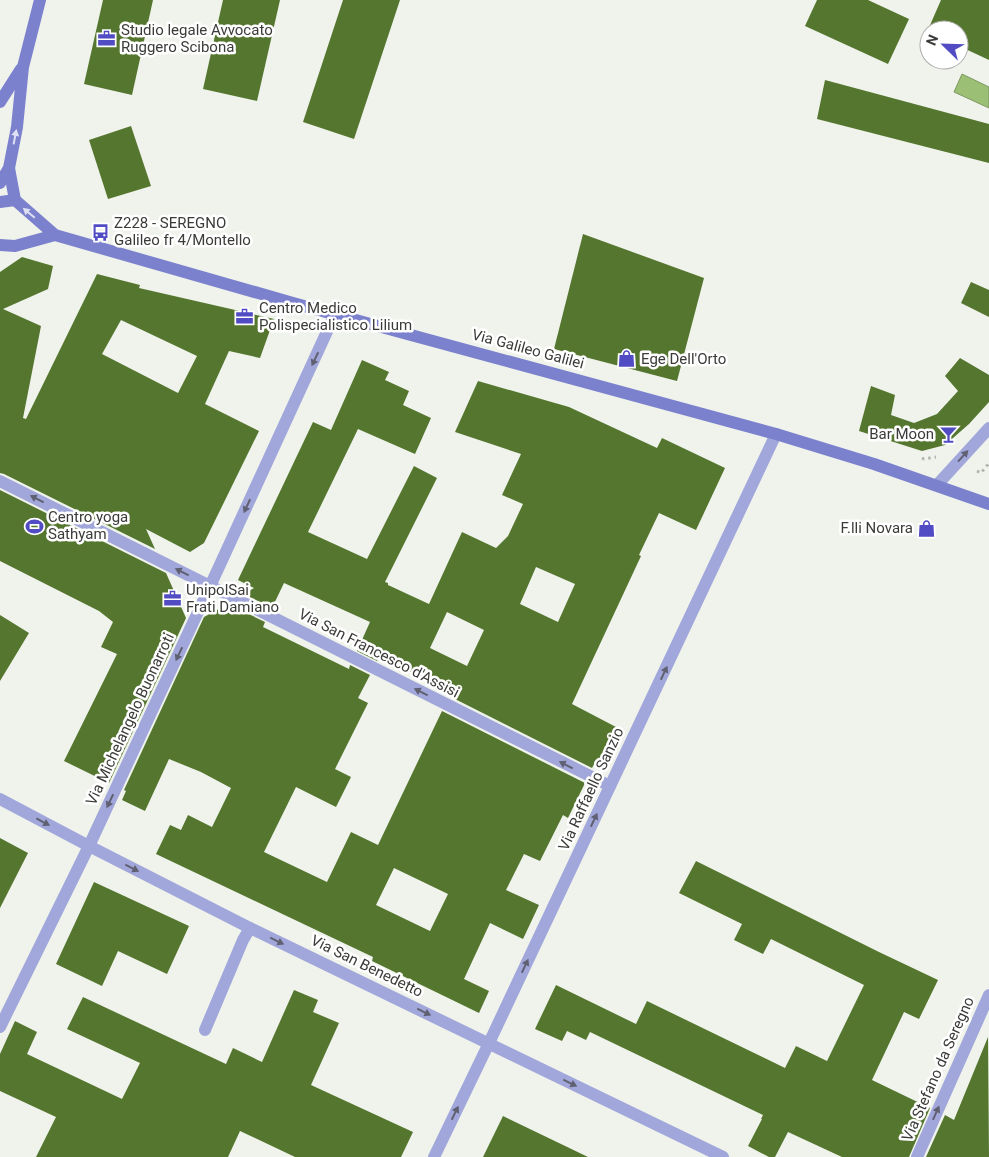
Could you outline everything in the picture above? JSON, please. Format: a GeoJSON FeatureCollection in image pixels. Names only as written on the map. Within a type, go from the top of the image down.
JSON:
{"type":"FeatureCollection","features":[{"type":"Feature","properties":{"kind":"street"},"geometry":{"type":"LineString","coordinates":[[0,183],[9,168],[17,127],[23,67],[40,0]]}},
{"type":"Feature","properties":{"kind":"street"},"geometry":{"type":"LineString","coordinates":[[0,102],[23,67]]}},
{"type":"Feature","properties":{"kind":"street"},"geometry":{"type":"LineString","coordinates":[[0,202],[15,200],[9,168]]}},
{"type":"Feature","properties":{"kind":"street","name":"Via Galileo Galilei"},"geometry":{"type":"LineString","coordinates":[[15,200],[55,235],[335,314],[776,434],[874,464],[989,504]]}},
{"type":"Feature","properties":{"kind":"street"},"geometry":{"type":"LineString","coordinates":[[0,246],[16,246],[55,235]]}},
{"type":"Feature","properties":{"kind":"street","name":"Via Michelangelo Buonarroti"},"geometry":{"type":"LineString","coordinates":[[0,1027],[89,846],[335,314]]}},
{"type":"Feature","properties":{"kind":"street"},"geometry":{"type":"LineString","coordinates":[[937,485],[989,428]]}},
{"type":"Feature","properties":{"kind":"street","name":"Via Raffaello Sanzio"},"geometry":{"type":"LineString","coordinates":[[434,1157],[776,434]]}},
{"type":"Feature","properties":{"kind":"street","name":"Via San Francesco d'Assisi"},"geometry":{"type":"LineString","coordinates":[[0,481],[610,786]]}},
{"type":"Feature","properties":{"kind":"street","name":"Via San Benedetto"},"geometry":{"type":"LineString","coordinates":[[0,799],[250,928],[723,1157]]}},
{"type":"Feature","properties":{"kind":"street"},"geometry":{"type":"LineString","coordinates":[[205,1030],[243,940],[250,928]]}},
{"type":"Feature","properties":{"kind":"street","name":"Via Stefano da Seregno"},"geometry":{"type":"LineString","coordinates":[[916,1157],[989,995]]}},
{"type":"Feature","properties":{"kind":"shaded area"},"geometry":{"type":"Polygon","coordinates":[[[962,74],[989,87],[989,108],[954,92],[962,74]]]}},
{"type":"Feature","properties":{"kind":"building"},"geometry":{"type":"Polygon","coordinates":[[[103,0],[153,0],[132,95],[84,84],[103,0]]]}},
{"type":"Feature","properties":{"kind":"building"},"geometry":{"type":"Polygon","coordinates":[[[223,0],[280,0],[257,101],[203,89],[223,0]]]}},
{"type":"Feature","properties":{"kind":"building"},"geometry":{"type":"Polygon","coordinates":[[[343,0],[400,0],[354,139],[303,122],[343,0]]]}},
{"type":"Feature","properties":{"kind":"building"},"geometry":{"type":"Polygon","coordinates":[[[817,0],[868,0],[909,19],[888,64],[805,26],[817,0]]]}},
{"type":"Feature","properties":{"kind":"building"},"geometry":{"type":"Polygon","coordinates":[[[941,0],[989,0],[989,60],[969,51],[969,20],[932,20],[941,0]]]}},
{"type":"Feature","properties":{"kind":"building"},"geometry":{"type":"Polygon","coordinates":[[[825,80],[989,124],[989,163],[817,119],[825,80]]]}},
{"type":"Feature","properties":{"kind":"building"},"geometry":{"type":"Polygon","coordinates":[[[131,126],[151,186],[108,199],[89,140],[131,126]]]}},
{"type":"Feature","properties":{"kind":"building"},"geometry":{"type":"Polygon","coordinates":[[[583,234],[704,278],[677,381],[554,349],[583,234]]]}},
{"type":"Feature","properties":{"kind":"building"},"geometry":{"type":"Polygon","coordinates":[[[22,257],[53,266],[48,289],[3,309],[41,326],[23,418],[26,419],[97,274],[140,285],[139,288],[274,319],[260,358],[229,351],[205,404],[259,431],[204,543],[190,552],[146,529],[155,549],[0,473],[0,272],[22,257]],[[121,320],[102,354],[178,393],[197,356],[121,320]]]}},
{"type":"Feature","properties":{"kind":"building"},"geometry":{"type":"Polygon","coordinates":[[[971,282],[989,290],[989,317],[961,303],[971,282]]]}},
{"type":"Feature","properties":{"kind":"building"},"geometry":{"type":"Polygon","coordinates":[[[960,358],[989,375],[989,402],[969,424],[945,445],[922,451],[859,431],[871,386],[895,395],[891,415],[914,423],[937,414],[958,391],[945,376],[960,358]]]}},
{"type":"Feature","properties":{"kind":"building"},"geometry":{"type":"Polygon","coordinates":[[[362,360],[389,372],[385,380],[409,391],[403,405],[431,418],[415,454],[358,429],[308,532],[367,559],[414,466],[437,478],[385,582],[429,604],[462,532],[496,548],[508,536],[523,504],[502,495],[521,454],[455,432],[478,381],[569,407],[657,448],[662,438],[725,468],[696,530],[659,513],[572,704],[616,727],[599,760],[597,759],[592,768],[449,696],[451,691],[379,657],[377,661],[357,651],[370,622],[284,583],[272,608],[244,594],[254,588],[238,580],[313,422],[331,430],[362,360]],[[536,567],[520,604],[558,622],[575,584],[536,567]],[[447,612],[430,648],[467,666],[484,630],[447,612]]]}},
{"type":"Feature","properties":{"kind":"building"},"geometry":{"type":"Polygon","coordinates":[[[0,490],[166,573],[186,618],[109,783],[64,761],[117,654],[101,647],[113,622],[99,611],[0,561],[0,490]]]}},
{"type":"Feature","properties":{"kind":"building"},"geometry":{"type":"Polygon","coordinates":[[[228,604],[265,622],[263,627],[349,669],[350,665],[370,675],[358,698],[368,703],[335,769],[351,777],[336,807],[296,787],[264,852],[327,882],[351,832],[378,845],[442,711],[585,783],[568,818],[563,815],[540,861],[524,854],[506,890],[539,905],[523,939],[490,923],[464,979],[489,991],[479,1013],[372,961],[373,957],[156,854],[170,825],[181,830],[188,815],[212,827],[231,788],[201,772],[169,759],[145,811],[122,800],[126,791],[124,790],[204,617],[228,604]],[[394,868],[376,905],[430,931],[448,894],[394,868]]]}},
{"type":"Feature","properties":{"kind":"building"},"geometry":{"type":"Polygon","coordinates":[[[0,615],[29,633],[0,681],[0,615]]]}},
{"type":"Feature","properties":{"kind":"building"},"geometry":{"type":"Polygon","coordinates":[[[0,838],[28,853],[0,908],[0,838]]]}},
{"type":"Feature","properties":{"kind":"building"},"geometry":{"type":"Polygon","coordinates":[[[696,861],[938,980],[919,1019],[904,1012],[872,1080],[930,1108],[909,1157],[842,1157],[788,1132],[775,1157],[769,1157],[748,1146],[763,1115],[590,1032],[586,1040],[567,1031],[562,1041],[535,1029],[556,985],[636,1024],[647,1001],[785,1068],[796,1046],[827,1061],[864,985],[771,939],[763,954],[734,940],[742,924],[679,893],[696,861]]]}},
{"type":"Feature","properties":{"kind":"building"},"geometry":{"type":"Polygon","coordinates":[[[94,882],[189,926],[167,974],[118,951],[102,986],[56,964],[94,882]]]}},
{"type":"Feature","properties":{"kind":"building"},"geometry":{"type":"Polygon","coordinates":[[[294,990],[318,1000],[313,1012],[339,1023],[311,1085],[413,1132],[401,1157],[295,1157],[240,1131],[228,1157],[36,1157],[56,1117],[0,1091],[0,1054],[15,1021],[37,1032],[27,1054],[122,1099],[140,1063],[67,1029],[83,997],[226,1064],[233,1048],[262,1062],[294,990]]]}},
{"type":"Feature","properties":{"kind":"building"},"geometry":{"type":"Polygon","coordinates":[[[988,1037],[989,1157],[926,1157],[945,1115],[954,1120],[988,1037]]]}},
{"type":"Feature","properties":{"kind":"building"},"geometry":{"type":"Polygon","coordinates":[[[503,1116],[588,1157],[483,1157],[503,1116]]]}},
{"type":"Feature","properties":{"kind":"place","name":"Studio legale Avvocato Ruggero Scibona"},"geometry":{"type":"Point","coordinates":[107,39]}},
{"type":"Feature","properties":{"kind":"place","name":"Z228 - SEREGNO Galileo fr 4/Montello"},"geometry":{"type":"Point","coordinates":[100,232]}},
{"type":"Feature","properties":{"kind":"place","name":"Centro Medico Polispecialistico Lilium"},"geometry":{"type":"Point","coordinates":[245,317]}},
{"type":"Feature","properties":{"kind":"place","name":"Ege Dell'Orto"},"geometry":{"type":"Point","coordinates":[627,359]}},
{"type":"Feature","properties":{"kind":"place","name":"Bar Moon"},"geometry":{"type":"Point","coordinates":[948,434]}},
{"type":"Feature","properties":{"kind":"place","name":"Centro yoga Sathyam"},"geometry":{"type":"Point","coordinates":[34,526]}},
{"type":"Feature","properties":{"kind":"place","name":"F.lli Novara"},"geometry":{"type":"Point","coordinates":[927,528]}},
{"type":"Feature","properties":{"kind":"place","name":"UnipolSai Frati Damiano"},"geometry":{"type":"Point","coordinates":[172,599]}}]}
